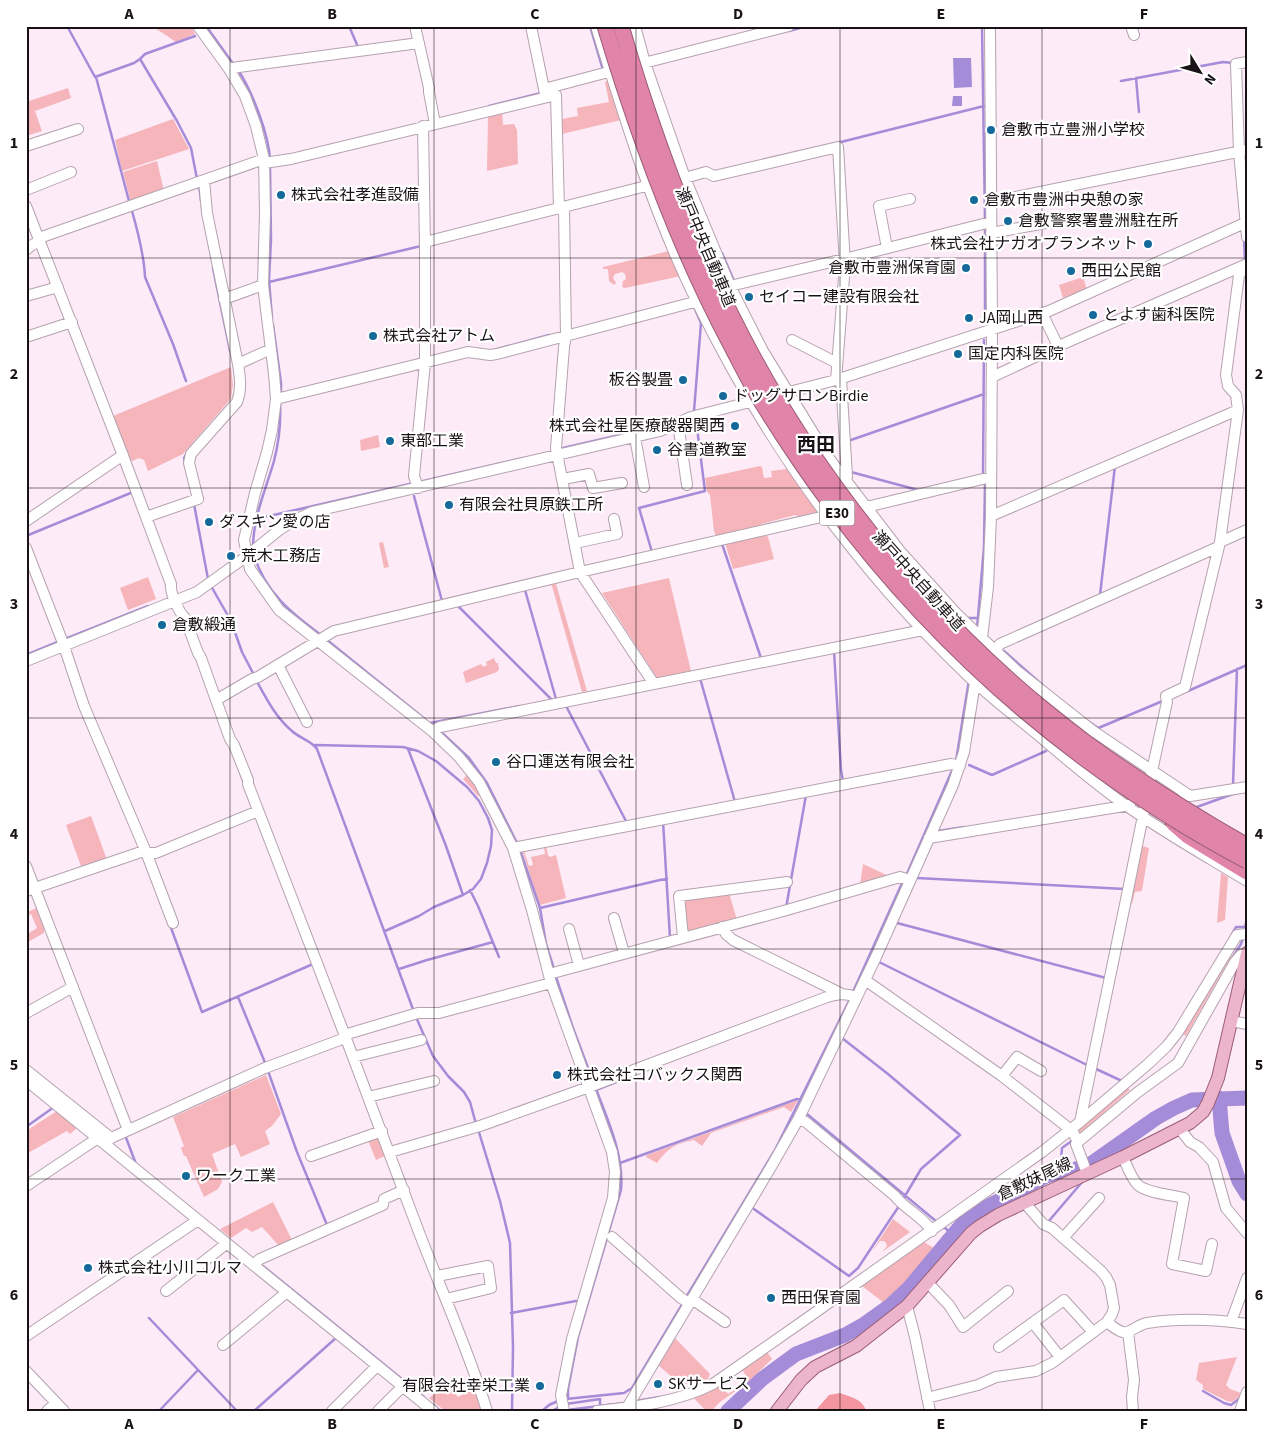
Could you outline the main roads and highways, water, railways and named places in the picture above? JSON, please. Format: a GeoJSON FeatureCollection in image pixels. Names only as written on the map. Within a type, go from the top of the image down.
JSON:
{"type":"FeatureCollection","features":[{"type":"Feature","properties":{"kind":"highway","name":"瀬戸中央自動車道"},"geometry":{"type":"LineString","coordinates":[[605,26],[652,166],[694,272],[717,319],[766,410],[820,490],[864,548],[897,587],[968,661],[1001,692],[1075,752],[1152,808],[1247,861]]}},
{"type":"Feature","properties":{"kind":"highway","name":"瀬戸中央自動車道"},"geometry":{"type":"LineString","coordinates":[[621,26],[662,154],[708,266],[754,358],[779,402],[810,451],[843,497],[908,578],[941,614],[1010,680],[1084,741],[1165,798],[1247,846]]}},
{"type":"Feature","properties":{"kind":"highway"},"geometry":{"type":"LineString","coordinates":[[1084,741],[1163,790],[1247,834]]}},
{"type":"Feature","properties":{"kind":"highway"},"geometry":{"type":"LineString","coordinates":[[1152,808],[1188,836],[1247,872]]}},
{"type":"Feature","properties":{"kind":"main road","name":"倉敷妹尾線"},"geometry":{"type":"LineString","coordinates":[[777,1411],[801,1380],[815,1367],[856,1346],[907,1306],[963,1242],[980,1226],[1085,1168],[1123,1157],[1190,1124],[1203,1112],[1218,1078],[1247,953]]}},
{"type":"Feature","properties":{"kind":"waterway"},"geometry":{"type":"LineString","coordinates":[[67,26],[95,77],[140,59],[191,148],[197,179]]}},
{"type":"Feature","properties":{"kind":"waterway"},"geometry":{"type":"LineString","coordinates":[[206,26],[234,65]]}},
{"type":"Feature","properties":{"kind":"waterway"},"geometry":{"type":"LineString","coordinates":[[349,26],[358,47]]}},
{"type":"Feature","properties":{"kind":"waterway"},"geometry":{"type":"LineString","coordinates":[[590,26],[603,70]]}},
{"type":"Feature","properties":{"kind":"waterway"},"geometry":{"type":"LineString","coordinates":[[789,31],[807,26]]}},
{"type":"Feature","properties":{"kind":"waterway"},"geometry":{"type":"LineString","coordinates":[[982,26],[985,220]]}},
{"type":"Feature","properties":{"kind":"waterway"},"geometry":{"type":"LineString","coordinates":[[140,59],[145,54],[195,36]]}},
{"type":"Feature","properties":{"kind":"waterway"},"geometry":{"type":"LineString","coordinates":[[1121,81],[1223,62],[1233,63]]}},
{"type":"Feature","properties":{"kind":"waterway"},"geometry":{"type":"LineString","coordinates":[[238,70],[249,89],[259,114],[267,138],[270,160]]}},
{"type":"Feature","properties":{"kind":"waterway"},"geometry":{"type":"LineString","coordinates":[[96,77],[129,201]]}},
{"type":"Feature","properties":{"kind":"waterway"},"geometry":{"type":"LineString","coordinates":[[1136,78],[1139,112]]}},
{"type":"Feature","properties":{"kind":"waterway"},"geometry":{"type":"LineString","coordinates":[[489,106],[541,93]]}},
{"type":"Feature","properties":{"kind":"waterway"},"geometry":{"type":"LineString","coordinates":[[837,143],[984,106]]}},
{"type":"Feature","properties":{"kind":"waterway"},"geometry":{"type":"LineString","coordinates":[[270,166],[271,240],[269,280],[272,318]]}},
{"type":"Feature","properties":{"kind":"waterway"},"geometry":{"type":"LineString","coordinates":[[199,185],[201,201]]}},
{"type":"Feature","properties":{"kind":"waterway"},"geometry":{"type":"LineString","coordinates":[[132,211],[142,252],[145,277],[186,381]]}},
{"type":"Feature","properties":{"kind":"waterway"},"geometry":{"type":"LineString","coordinates":[[985,228],[985,321]]}},
{"type":"Feature","properties":{"kind":"waterway"},"geometry":{"type":"LineString","coordinates":[[1244,238],[1245,262]]}},
{"type":"Feature","properties":{"kind":"waterway"},"geometry":{"type":"LineString","coordinates":[[269,282],[421,246]]}},
{"type":"Feature","properties":{"kind":"waterway"},"geometry":{"type":"LineString","coordinates":[[722,253],[734,281]]}},
{"type":"Feature","properties":{"kind":"waterway"},"geometry":{"type":"LineString","coordinates":[[213,268],[230,351]]}},
{"type":"Feature","properties":{"kind":"waterway"},"geometry":{"type":"LineString","coordinates":[[694,307],[701,323],[694,411]]}},
{"type":"Feature","properties":{"kind":"waterway"},"geometry":{"type":"LineString","coordinates":[[273,325],[281,394]]}},
{"type":"Feature","properties":{"kind":"waterway"},"geometry":{"type":"LineString","coordinates":[[494,350],[549,335]]}},
{"type":"Feature","properties":{"kind":"waterway"},"geometry":{"type":"LineString","coordinates":[[983,476],[984,340]]}},
{"type":"Feature","properties":{"kind":"waterway"},"geometry":{"type":"LineString","coordinates":[[848,441],[984,394]]}},
{"type":"Feature","properties":{"kind":"waterway"},"geometry":{"type":"LineString","coordinates":[[253,545],[258,513],[277,447],[280,402]]}},
{"type":"Feature","properties":{"kind":"waterway"},"geometry":{"type":"LineString","coordinates":[[652,552],[639,508],[705,491],[696,420]]}},
{"type":"Feature","properties":{"kind":"waterway"},"geometry":{"type":"LineString","coordinates":[[563,448],[659,426]]}},
{"type":"Feature","properties":{"kind":"waterway"},"geometry":{"type":"LineString","coordinates":[[185,462],[184,458],[188,451]]}},
{"type":"Feature","properties":{"kind":"waterway"},"geometry":{"type":"LineString","coordinates":[[419,482],[523,458]]}},
{"type":"Feature","properties":{"kind":"waterway"},"geometry":{"type":"LineString","coordinates":[[1100,595],[1115,466]]}},
{"type":"Feature","properties":{"kind":"waterway"},"geometry":{"type":"LineString","coordinates":[[851,472],[918,490]]}},
{"type":"Feature","properties":{"kind":"waterway"},"geometry":{"type":"LineString","coordinates":[[256,519],[414,483]]}},
{"type":"Feature","properties":{"kind":"waterway"},"geometry":{"type":"LineString","coordinates":[[977,628],[984,547],[985,483]]}},
{"type":"Feature","properties":{"kind":"waterway"},"geometry":{"type":"LineString","coordinates":[[26,536],[133,492]]}},
{"type":"Feature","properties":{"kind":"waterway"},"geometry":{"type":"LineString","coordinates":[[414,496],[442,601]]}},
{"type":"Feature","properties":{"kind":"waterway"},"geometry":{"type":"LineString","coordinates":[[194,504],[208,579]]}},
{"type":"Feature","properties":{"kind":"waterway"},"geometry":{"type":"LineString","coordinates":[[722,544],[761,658]]}},
{"type":"Feature","properties":{"kind":"waterway"},"geometry":{"type":"LineString","coordinates":[[254,555],[265,580],[280,601],[321,635]]}},
{"type":"Feature","properties":{"kind":"waterway"},"geometry":{"type":"LineString","coordinates":[[211,586],[231,621],[242,652],[254,675]]}},
{"type":"Feature","properties":{"kind":"waterway"},"geometry":{"type":"LineString","coordinates":[[525,590],[556,699]]}},
{"type":"Feature","properties":{"kind":"waterway"},"geometry":{"type":"LineString","coordinates":[[457,605],[552,700]]}},
{"type":"Feature","properties":{"kind":"waterway"},"geometry":{"type":"LineString","coordinates":[[65,639],[148,606]]}},
{"type":"Feature","properties":{"kind":"waterway"},"geometry":{"type":"LineString","coordinates":[[966,618],[977,618]]}},
{"type":"Feature","properties":{"kind":"waterway"},"geometry":{"type":"LineString","coordinates":[[327,640],[426,720]]}},
{"type":"Feature","properties":{"kind":"waterway"},"geometry":{"type":"LineString","coordinates":[[26,655],[60,641]]}},
{"type":"Feature","properties":{"kind":"waterway"},"geometry":{"type":"LineString","coordinates":[[834,651],[843,781]]}},
{"type":"Feature","properties":{"kind":"waterway"},"geometry":{"type":"LineString","coordinates":[[1004,651],[1047,689]]}},
{"type":"Feature","properties":{"kind":"waterway"},"geometry":{"type":"LineString","coordinates":[[1188,691],[1247,665]]}},
{"type":"Feature","properties":{"kind":"waterway"},"geometry":{"type":"LineString","coordinates":[[1233,785],[1237,669]]}},
{"type":"Feature","properties":{"kind":"waterway"},"geometry":{"type":"LineString","coordinates":[[700,678],[735,802]]}},
{"type":"Feature","properties":{"kind":"waterway"},"geometry":{"type":"LineString","coordinates":[[256,680],[286,726],[317,749],[414,1012]]}},
{"type":"Feature","properties":{"kind":"waterway"},"geometry":{"type":"LineString","coordinates":[[956,761],[969,680]]}},
{"type":"Feature","properties":{"kind":"waterway"},"geometry":{"type":"LineString","coordinates":[[1096,729],[1165,700]]}},
{"type":"Feature","properties":{"kind":"waterway"},"geometry":{"type":"LineString","coordinates":[[565,704],[627,823]]}},
{"type":"Feature","properties":{"kind":"waterway"},"geometry":{"type":"LineString","coordinates":[[430,723],[520,706]]}},
{"type":"Feature","properties":{"kind":"waterway"},"geometry":{"type":"LineString","coordinates":[[1085,719],[1098,728]]}},
{"type":"Feature","properties":{"kind":"waterway"},"geometry":{"type":"LineString","coordinates":[[440,731],[469,758],[487,783],[518,845]]}},
{"type":"Feature","properties":{"kind":"waterway"},"geometry":{"type":"LineString","coordinates":[[315,745],[403,747],[418,751],[436,761],[467,787],[479,801],[488,818],[492,830],[491,846],[481,879],[473,889],[385,931]]}},
{"type":"Feature","properties":{"kind":"waterway"},"geometry":{"type":"LineString","coordinates":[[408,749],[463,895]]}},
{"type":"Feature","properties":{"kind":"waterway"},"geometry":{"type":"LineString","coordinates":[[969,765],[992,775],[1046,751]]}},
{"type":"Feature","properties":{"kind":"waterway"},"geometry":{"type":"LineString","coordinates":[[906,876],[954,766]]}},
{"type":"Feature","properties":{"kind":"waterway"},"geometry":{"type":"LineString","coordinates":[[240,772],[244,783]]}},
{"type":"Feature","properties":{"kind":"waterway"},"geometry":{"type":"LineString","coordinates":[[1194,808],[1233,794]]}},
{"type":"Feature","properties":{"kind":"waterway"},"geometry":{"type":"LineString","coordinates":[[786,908],[806,795]]}},
{"type":"Feature","properties":{"kind":"waterway"},"geometry":{"type":"LineString","coordinates":[[663,821],[670,938]]}},
{"type":"Feature","properties":{"kind":"waterway"},"geometry":{"type":"LineString","coordinates":[[938,831],[964,827]]}},
{"type":"Feature","properties":{"kind":"waterway"},"geometry":{"type":"LineString","coordinates":[[520,850],[540,908],[546,944],[554,969]]}},
{"type":"Feature","properties":{"kind":"waterway"},"geometry":{"type":"LineString","coordinates":[[917,878],[1125,889]]}},
{"type":"Feature","properties":{"kind":"waterway"},"geometry":{"type":"LineString","coordinates":[[540,908],[667,879]]}},
{"type":"Feature","properties":{"kind":"waterway"},"geometry":{"type":"LineString","coordinates":[[852,994],[903,881]]}},
{"type":"Feature","properties":{"kind":"waterway"},"geometry":{"type":"LineString","coordinates":[[470,890],[499,957]]}},
{"type":"Feature","properties":{"kind":"waterway"},"geometry":{"type":"LineString","coordinates":[[1245,927],[1247,919]]}},
{"type":"Feature","properties":{"kind":"waterway"},"geometry":{"type":"LineString","coordinates":[[897,923],[1106,978]]}},
{"type":"Feature","properties":{"kind":"waterway"},"geometry":{"type":"LineString","coordinates":[[170,925],[202,1012],[313,964]]}},
{"type":"Feature","properties":{"kind":"waterway"},"geometry":{"type":"LineString","coordinates":[[1232,934],[1236,927],[1247,927]]}},
{"type":"Feature","properties":{"kind":"waterway"},"geometry":{"type":"LineString","coordinates":[[1233,957],[1243,938]]}},
{"type":"Feature","properties":{"kind":"waterway"},"geometry":{"type":"LineString","coordinates":[[399,969],[493,942]]}},
{"type":"Feature","properties":{"kind":"waterway"},"geometry":{"type":"LineString","coordinates":[[879,962],[1089,1066]]}},
{"type":"Feature","properties":{"kind":"waterway"},"geometry":{"type":"LineString","coordinates":[[555,974],[593,1081]]}},
{"type":"Feature","properties":{"kind":"waterway"},"geometry":{"type":"LineString","coordinates":[[238,997],[266,1065]]}},
{"type":"Feature","properties":{"kind":"waterway"},"geometry":{"type":"LineString","coordinates":[[685,1299],[775,1150],[850,999]]}},
{"type":"Feature","properties":{"kind":"waterway"},"geometry":{"type":"LineString","coordinates":[[416,1017],[433,1056],[448,1076],[464,1092],[470,1102],[476,1124]]}},
{"type":"Feature","properties":{"kind":"waterway"},"geometry":{"type":"LineString","coordinates":[[842,1038],[960,1135],[921,1169],[902,1201]]}},
{"type":"Feature","properties":{"kind":"waterway"},"geometry":{"type":"LineString","coordinates":[[1094,1068],[1122,1081]]}},
{"type":"Feature","properties":{"kind":"waterway"},"geometry":{"type":"LineString","coordinates":[[268,1071],[297,1152],[327,1225]]}},
{"type":"Feature","properties":{"kind":"waterway"},"geometry":{"type":"LineString","coordinates":[[596,1090],[634,1075]]}},
{"type":"Feature","properties":{"kind":"waterway"},"geometry":{"type":"LineString","coordinates":[[568,1398],[578,1337],[621,1190],[618,1151],[596,1089]]}},
{"type":"Feature","properties":{"kind":"waterway"},"geometry":{"type":"LineString","coordinates":[[1219,1098],[1222,1133],[1239,1181],[1247,1194]]}},
{"type":"Feature","properties":{"kind":"waterway"},"geometry":{"type":"LineString","coordinates":[[728,1411],[762,1379],[796,1354],[845,1335],[891,1305],[909,1288],[964,1222],[983,1209],[1046,1176],[1088,1166],[1156,1118],[1192,1100],[1247,1098]]}},
{"type":"Feature","properties":{"kind":"waterway"},"geometry":{"type":"LineString","coordinates":[[620,1163],[797,1099],[801,1100]]}},
{"type":"Feature","properties":{"kind":"waterway"},"geometry":{"type":"LineString","coordinates":[[26,1127],[54,1107]]}},
{"type":"Feature","properties":{"kind":"waterway"},"geometry":{"type":"LineString","coordinates":[[807,1114],[937,1222]]}},
{"type":"Feature","properties":{"kind":"waterway"},"geometry":{"type":"LineString","coordinates":[[478,1129],[500,1201],[510,1243],[513,1347],[512,1411]]}},
{"type":"Feature","properties":{"kind":"waterway"},"geometry":{"type":"LineString","coordinates":[[125,1135],[136,1164]]}},
{"type":"Feature","properties":{"kind":"waterway"},"geometry":{"type":"LineString","coordinates":[[1060,1172],[1062,1148],[1073,1140]]}},
{"type":"Feature","properties":{"kind":"waterway"},"geometry":{"type":"LineString","coordinates":[[1048,1222],[1083,1181]]}},
{"type":"Feature","properties":{"kind":"waterway"},"geometry":{"type":"LineString","coordinates":[[751,1207],[849,1276],[858,1268],[899,1206]]}},
{"type":"Feature","properties":{"kind":"waterway"},"geometry":{"type":"LineString","coordinates":[[943,1228],[953,1235]]}},
{"type":"Feature","properties":{"kind":"waterway"},"geometry":{"type":"LineString","coordinates":[[263,1266],[424,1397]]}},
{"type":"Feature","properties":{"kind":"waterway"},"geometry":{"type":"LineString","coordinates":[[511,1313],[576,1301]]}},
{"type":"Feature","properties":{"kind":"waterway"},"geometry":{"type":"LineString","coordinates":[[566,1399],[624,1393],[632,1388],[683,1303]]}},
{"type":"Feature","properties":{"kind":"waterway"},"geometry":{"type":"LineString","coordinates":[[149,1318],[237,1411]]}},
{"type":"Feature","properties":{"kind":"waterway"},"geometry":{"type":"LineString","coordinates":[[254,1411],[337,1337]]}},
{"type":"Feature","properties":{"kind":"waterway"},"geometry":{"type":"LineString","coordinates":[[159,1411],[198,1370]]}},
{"type":"Feature","properties":{"kind":"waterway"},"geometry":{"type":"LineString","coordinates":[[1203,1391],[1231,1405],[1240,1398]]}},
{"type":"Feature","properties":{"kind":"waterway"},"geometry":{"type":"LineString","coordinates":[[635,1401],[660,1397]]}},
{"type":"Feature","properties":{"kind":"waterway"},"geometry":{"type":"LineString","coordinates":[[566,1404],[600,1399],[600,1405]]}},
{"type":"Feature","properties":{"kind":"waterway"},"geometry":{"type":"LineString","coordinates":[[542,1411],[560,1400]]}},
{"type":"Feature","properties":{"kind":"waterway"},"geometry":{"type":"LineString","coordinates":[[567,1410],[624,1403]]}},
{"type":"Feature","properties":{"kind":"waterway"},"geometry":{"type":"LineString","coordinates":[[434,1405],[440,1411]]}},
{"type":"Feature","properties":{"kind":"waterway"},"geometry":{"type":"LineString","coordinates":[[552,1411],[561,1406]]}},
{"type":"Feature","properties":{"kind":"place","name":"倉敷市立豊洲小学校"},"geometry":{"type":"Point","coordinates":[991,130]}},
{"type":"Feature","properties":{"kind":"place","name":"株式会社孝進設備"},"geometry":{"type":"Point","coordinates":[281,195]}},
{"type":"Feature","properties":{"kind":"place","name":"倉敷市豊洲中央憩の家"},"geometry":{"type":"Point","coordinates":[974,200]}},
{"type":"Feature","properties":{"kind":"place","name":"倉敷警察署豊洲駐在所"},"geometry":{"type":"Point","coordinates":[1008,221]}},
{"type":"Feature","properties":{"kind":"place","name":"株式会社ナガオプランネット"},"geometry":{"type":"Point","coordinates":[1148,244]}},
{"type":"Feature","properties":{"kind":"place","name":"倉敷市豊洲保育園"},"geometry":{"type":"Point","coordinates":[966,268]}},
{"type":"Feature","properties":{"kind":"place","name":"西田公民館"},"geometry":{"type":"Point","coordinates":[1071,271]}},
{"type":"Feature","properties":{"kind":"place","name":"セイコー建設有限会社"},"geometry":{"type":"Point","coordinates":[749,297]}},
{"type":"Feature","properties":{"kind":"place","name":"とよす歯科医院"},"geometry":{"type":"Point","coordinates":[1093,315]}},
{"type":"Feature","properties":{"kind":"place","name":"JA岡山西"},"geometry":{"type":"Point","coordinates":[969,318]}},
{"type":"Feature","properties":{"kind":"place","name":"株式会社アトム"},"geometry":{"type":"Point","coordinates":[373,336]}},
{"type":"Feature","properties":{"kind":"place","name":"国定内科医院"},"geometry":{"type":"Point","coordinates":[958,354]}},
{"type":"Feature","properties":{"kind":"place","name":"板谷製畳"},"geometry":{"type":"Point","coordinates":[683,380]}},
{"type":"Feature","properties":{"kind":"place","name":"ドッグサロンBirdie"},"geometry":{"type":"Point","coordinates":[723,396]}},
{"type":"Feature","properties":{"kind":"place","name":"株式会社星医療酸器関西"},"geometry":{"type":"Point","coordinates":[735,426]}},
{"type":"Feature","properties":{"kind":"place","name":"東部工業"},"geometry":{"type":"Point","coordinates":[390,441]}},
{"type":"Feature","properties":{"kind":"place","name":"谷書道教室"},"geometry":{"type":"Point","coordinates":[657,450]}},
{"type":"Feature","properties":{"kind":"place","name":"有限会社貝原鉄工所"},"geometry":{"type":"Point","coordinates":[449,505]}},
{"type":"Feature","properties":{"kind":"place","name":"ダスキン愛の店"},"geometry":{"type":"Point","coordinates":[209,522]}},
{"type":"Feature","properties":{"kind":"place","name":"荒木工務店"},"geometry":{"type":"Point","coordinates":[231,556]}},
{"type":"Feature","properties":{"kind":"place","name":"倉敷緞通"},"geometry":{"type":"Point","coordinates":[162,625]}},
{"type":"Feature","properties":{"kind":"place","name":"谷口運送有限会社"},"geometry":{"type":"Point","coordinates":[496,762]}},
{"type":"Feature","properties":{"kind":"place","name":"株式会社コバックス関西"},"geometry":{"type":"Point","coordinates":[557,1075]}},
{"type":"Feature","properties":{"kind":"place","name":"ワーク工業"},"geometry":{"type":"Point","coordinates":[186,1176]}},
{"type":"Feature","properties":{"kind":"place","name":"株式会社小川コルマ"},"geometry":{"type":"Point","coordinates":[88,1268]}},
{"type":"Feature","properties":{"kind":"place","name":"西田保育園"},"geometry":{"type":"Point","coordinates":[771,1298]}},
{"type":"Feature","properties":{"kind":"place","name":"SKサービス"},"geometry":{"type":"Point","coordinates":[658,1384]}},
{"type":"Feature","properties":{"kind":"place","name":"有限会社幸栄工業"},"geometry":{"type":"Point","coordinates":[540,1386]}},
{"type":"Feature","properties":{"kind":"district","name":"西田"},"geometry":{"type":"Point","coordinates":[816,445]}}]}
